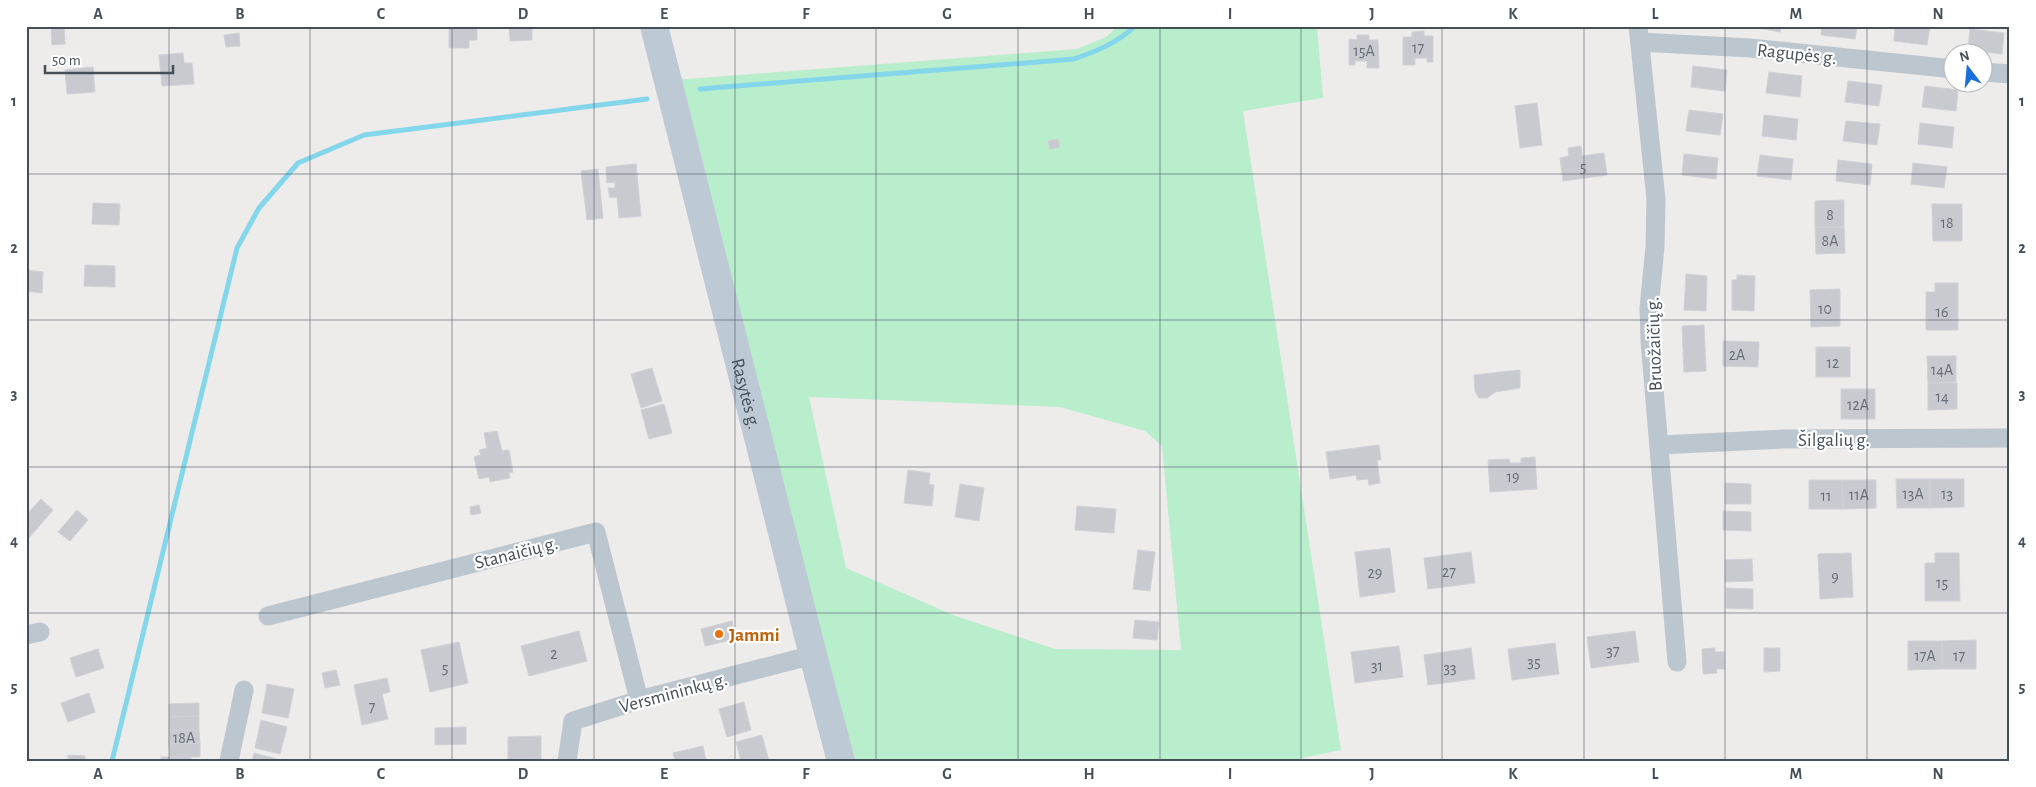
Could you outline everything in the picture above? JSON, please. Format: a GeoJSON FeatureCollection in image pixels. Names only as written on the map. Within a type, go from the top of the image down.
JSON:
{"type":"FeatureCollection","features":[{"type":"Feature","properties":{"kind":"main road","name":"Rasytės g."},"geometry":{"type":"LineString","coordinates":[[654,26],[812,655],[841,761]]}},
{"type":"Feature","properties":{"kind":"street","name":"Ragupės g."},"geometry":{"type":"LineString","coordinates":[[1639,34],[1750,48],[1944,68]]}},
{"type":"Feature","properties":{"kind":"street","name":"Bruožaičių g."},"geometry":{"type":"LineString","coordinates":[[1639,34],[1656,199],[1655,247],[1649,308],[1650,341],[1676,662]]}},
{"type":"Feature","properties":{"kind":"street"},"geometry":{"type":"LineString","coordinates":[[1994,73],[2010,74]]}},
{"type":"Feature","properties":{"kind":"street","name":"Šilgalių g."},"geometry":{"type":"LineString","coordinates":[[1658,445],[1783,439],[2010,438]]}},
{"type":"Feature","properties":{"kind":"street","name":"Stanaičių g."},"geometry":{"type":"LineString","coordinates":[[268,616],[596,532],[639,700]]}},
{"type":"Feature","properties":{"kind":"street","name":"Versmininkų g."},"geometry":{"type":"LineString","coordinates":[[567,761],[573,721],[639,700],[812,655]]}},
{"type":"Feature","properties":{"kind":"street"},"geometry":{"type":"LineString","coordinates":[[230,761],[244,690]]}},
{"type":"Feature","properties":{"kind":"green space"},"geometry":{"type":"Polygon","coordinates":[[[1118,26],[1317,26],[1323,98],[1243,111],[1341,750],[1288,761],[854,761],[674,80],[1077,49],[1106,37],[1118,26]],[[809,397],[846,568],[953,615],[1055,649],[1181,650],[1162,446],[1145,431],[1060,407],[809,397]]]}},
{"type":"Feature","properties":{"kind":"building"},"geometry":{"type":"Polygon","coordinates":[[[51,26],[74,26],[64,27],[65,44],[52,45],[51,26]]]}},
{"type":"Feature","properties":{"kind":"building"},"geometry":{"type":"Polygon","coordinates":[[[449,26],[477,26],[477,40],[469,40],[469,48],[449,48],[449,26]]]}},
{"type":"Feature","properties":{"kind":"building"},"geometry":{"type":"Polygon","coordinates":[[[509,26],[532,26],[532,40],[510,41],[509,26]]]}},
{"type":"Feature","properties":{"kind":"building"},"geometry":{"type":"Polygon","coordinates":[[[1747,26],[1781,26],[1780,32],[1747,26]]]}},
{"type":"Feature","properties":{"kind":"building"},"geometry":{"type":"Polygon","coordinates":[[[1822,26],[1857,26],[1855,39],[1821,35],[1822,26]]]}},
{"type":"Feature","properties":{"kind":"building"},"geometry":{"type":"Polygon","coordinates":[[[1895,26],[1930,26],[1927,45],[1894,41],[1895,26]]]}},
{"type":"Feature","properties":{"kind":"building"},"geometry":{"type":"Polygon","coordinates":[[[1970,29],[2004,33],[2002,54],[1994,53],[1994,42],[1969,42],[1970,29]]]}},
{"type":"Feature","properties":{"kind":"building"},"geometry":{"type":"Polygon","coordinates":[[[1424,31],[1424,36],[1433,36],[1433,62],[1427,62],[1427,58],[1415,58],[1415,65],[1403,65],[1403,37],[1412,37],[1412,32],[1424,31]]]}},
{"type":"Feature","properties":{"kind":"building"},"geometry":{"type":"Polygon","coordinates":[[[239,33],[240,46],[226,47],[224,35],[239,33]]]}},
{"type":"Feature","properties":{"kind":"building"},"geometry":{"type":"Polygon","coordinates":[[[1357,35],[1369,35],[1369,40],[1378,40],[1379,68],[1367,68],[1367,61],[1355,61],[1355,65],[1349,65],[1349,39],[1357,40],[1357,35]]]}},
{"type":"Feature","properties":{"kind":"building"},"geometry":{"type":"Polygon","coordinates":[[[183,53],[184,63],[192,63],[194,84],[162,86],[159,55],[183,53]]]}},
{"type":"Feature","properties":{"kind":"building"},"geometry":{"type":"Polygon","coordinates":[[[1693,66],[1727,70],[1725,91],[1691,87],[1693,66]]]}},
{"type":"Feature","properties":{"kind":"building"},"geometry":{"type":"Polygon","coordinates":[[[93,67],[95,92],[67,94],[65,70],[93,67]]]}},
{"type":"Feature","properties":{"kind":"building"},"geometry":{"type":"Polygon","coordinates":[[[1769,72],[1802,76],[1800,97],[1766,93],[1769,72]]]}},
{"type":"Feature","properties":{"kind":"building"},"geometry":{"type":"Polygon","coordinates":[[[1848,81],[1882,85],[1879,106],[1845,102],[1848,81]]]}},
{"type":"Feature","properties":{"kind":"building"},"geometry":{"type":"Polygon","coordinates":[[[1925,86],[1944,88],[1944,92],[1958,92],[1956,111],[1922,107],[1925,86]]]}},
{"type":"Feature","properties":{"kind":"building"},"geometry":{"type":"Polygon","coordinates":[[[1537,103],[1542,145],[1520,148],[1515,106],[1537,103]]]}},
{"type":"Feature","properties":{"kind":"building"},"geometry":{"type":"Polygon","coordinates":[[[1689,110],[1723,114],[1720,135],[1686,131],[1689,110]]]}},
{"type":"Feature","properties":{"kind":"building"},"geometry":{"type":"Polygon","coordinates":[[[1764,115],[1798,119],[1796,140],[1762,136],[1764,115]]]}},
{"type":"Feature","properties":{"kind":"building"},"geometry":{"type":"Polygon","coordinates":[[[1846,121],[1880,124],[1877,145],[1843,141],[1846,121]]]}},
{"type":"Feature","properties":{"kind":"building"},"geometry":{"type":"Polygon","coordinates":[[[1920,123],[1954,127],[1952,148],[1918,144],[1920,123]]]}},
{"type":"Feature","properties":{"kind":"building"},"geometry":{"type":"Polygon","coordinates":[[[1058,139],[1060,147],[1050,149],[1048,141],[1058,139]]]}},
{"type":"Feature","properties":{"kind":"building"},"geometry":{"type":"Polygon","coordinates":[[[1581,146],[1582,156],[1604,153],[1607,175],[1563,181],[1560,158],[1569,156],[1568,148],[1581,146]]]}},
{"type":"Feature","properties":{"kind":"building"},"geometry":{"type":"Polygon","coordinates":[[[1684,154],[1718,158],[1716,179],[1682,175],[1684,154]]]}},
{"type":"Feature","properties":{"kind":"building"},"geometry":{"type":"Polygon","coordinates":[[[1760,155],[1793,159],[1791,180],[1757,176],[1760,155]]]}},
{"type":"Feature","properties":{"kind":"building"},"geometry":{"type":"Polygon","coordinates":[[[1838,160],[1872,164],[1870,185],[1836,181],[1838,160]]]}},
{"type":"Feature","properties":{"kind":"building"},"geometry":{"type":"Polygon","coordinates":[[[1913,163],[1947,167],[1944,188],[1911,184],[1913,163]]]}},
{"type":"Feature","properties":{"kind":"building"},"geometry":{"type":"Polygon","coordinates":[[[636,164],[641,216],[619,218],[617,197],[610,198],[608,188],[615,188],[615,182],[607,183],[606,167],[636,164]]]}},
{"type":"Feature","properties":{"kind":"building"},"geometry":{"type":"Polygon","coordinates":[[[598,169],[603,218],[587,220],[581,171],[598,169]]]}},
{"type":"Feature","properties":{"kind":"building"},"geometry":{"type":"Polygon","coordinates":[[[1844,200],[1844,227],[1815,227],[1815,201],[1844,200]]]}},
{"type":"Feature","properties":{"kind":"building"},"geometry":{"type":"Polygon","coordinates":[[[93,203],[120,204],[119,225],[92,224],[93,203]]]}},
{"type":"Feature","properties":{"kind":"building"},"geometry":{"type":"Polygon","coordinates":[[[1932,204],[1962,204],[1962,241],[1933,241],[1932,204]]]}},
{"type":"Feature","properties":{"kind":"building"},"geometry":{"type":"Polygon","coordinates":[[[1815,227],[1844,227],[1845,253],[1816,254],[1815,227]]]}},
{"type":"Feature","properties":{"kind":"building"},"geometry":{"type":"Polygon","coordinates":[[[85,265],[115,266],[115,287],[84,286],[85,265]]]}},
{"type":"Feature","properties":{"kind":"building"},"geometry":{"type":"Polygon","coordinates":[[[26,270],[43,272],[42,293],[26,291],[26,270]]]}},
{"type":"Feature","properties":{"kind":"building"},"geometry":{"type":"Polygon","coordinates":[[[1686,274],[1707,276],[1706,311],[1684,310],[1686,274]]]}},
{"type":"Feature","properties":{"kind":"building"},"geometry":{"type":"Polygon","coordinates":[[[1737,275],[1755,276],[1754,311],[1732,310],[1732,280],[1737,280],[1737,275]]]}},
{"type":"Feature","properties":{"kind":"building"},"geometry":{"type":"Polygon","coordinates":[[[1935,283],[1958,283],[1958,330],[1926,330],[1926,292],[1935,292],[1935,283]]]}},
{"type":"Feature","properties":{"kind":"building"},"geometry":{"type":"Polygon","coordinates":[[[1840,289],[1840,326],[1811,327],[1810,290],[1840,289]]]}},
{"type":"Feature","properties":{"kind":"building"},"geometry":{"type":"Polygon","coordinates":[[[1704,325],[1706,371],[1684,372],[1682,326],[1704,325]]]}},
{"type":"Feature","properties":{"kind":"building"},"geometry":{"type":"Polygon","coordinates":[[[1723,341],[1759,342],[1758,367],[1723,366],[1723,341]]]}},
{"type":"Feature","properties":{"kind":"building"},"geometry":{"type":"Polygon","coordinates":[[[1816,347],[1850,347],[1850,377],[1816,377],[1816,347]]]}},
{"type":"Feature","properties":{"kind":"building"},"geometry":{"type":"Polygon","coordinates":[[[1927,356],[1956,356],[1956,382],[1928,383],[1927,356]]]}},
{"type":"Feature","properties":{"kind":"building"},"geometry":{"type":"Polygon","coordinates":[[[652,368],[662,401],[641,408],[631,374],[652,368]]]}},
{"type":"Feature","properties":{"kind":"building"},"geometry":{"type":"Polygon","coordinates":[[[1520,370],[1520,388],[1495,392],[1487,398],[1479,398],[1475,391],[1474,375],[1520,370]]]}},
{"type":"Feature","properties":{"kind":"building"},"geometry":{"type":"Polygon","coordinates":[[[1928,383],[1957,383],[1957,409],[1928,410],[1928,383]]]}},
{"type":"Feature","properties":{"kind":"building"},"geometry":{"type":"Polygon","coordinates":[[[1841,389],[1875,389],[1875,419],[1841,419],[1841,389]]]}},
{"type":"Feature","properties":{"kind":"building"},"geometry":{"type":"Polygon","coordinates":[[[664,404],[672,433],[649,439],[641,410],[664,404]]]}},
{"type":"Feature","properties":{"kind":"building"},"geometry":{"type":"Polygon","coordinates":[[[497,431],[502,451],[509,450],[513,472],[509,473],[510,478],[490,482],[489,477],[479,479],[474,457],[481,455],[479,450],[487,448],[484,433],[497,431]]]}},
{"type":"Feature","properties":{"kind":"building"},"geometry":{"type":"Polygon","coordinates":[[[1379,445],[1381,460],[1377,460],[1380,483],[1369,485],[1368,479],[1357,480],[1356,475],[1330,479],[1326,452],[1379,445]]]}},
{"type":"Feature","properties":{"kind":"building"},"geometry":{"type":"Polygon","coordinates":[[[1535,457],[1537,489],[1490,492],[1488,460],[1509,459],[1510,463],[1521,463],[1521,458],[1535,457]]]}},
{"type":"Feature","properties":{"kind":"building"},"geometry":{"type":"Polygon","coordinates":[[[908,470],[930,473],[929,484],[934,485],[932,506],[904,503],[908,470]]]}},
{"type":"Feature","properties":{"kind":"building"},"geometry":{"type":"Polygon","coordinates":[[[1896,479],[1930,479],[1930,508],[1897,508],[1896,479]]]}},
{"type":"Feature","properties":{"kind":"building"},"geometry":{"type":"Polygon","coordinates":[[[1930,479],[1964,479],[1964,507],[1930,508],[1930,479]]]}},
{"type":"Feature","properties":{"kind":"building"},"geometry":{"type":"Polygon","coordinates":[[[1809,480],[1842,480],[1843,509],[1809,509],[1809,480]]]}},
{"type":"Feature","properties":{"kind":"building"},"geometry":{"type":"Polygon","coordinates":[[[1842,480],[1876,480],[1876,508],[1843,509],[1842,480]]]}},
{"type":"Feature","properties":{"kind":"building"},"geometry":{"type":"Polygon","coordinates":[[[1725,483],[1751,484],[1751,504],[1725,504],[1725,483]]]}},
{"type":"Feature","properties":{"kind":"building"},"geometry":{"type":"Polygon","coordinates":[[[960,484],[984,488],[979,521],[955,517],[960,484]]]}},
{"type":"Feature","properties":{"kind":"building"},"geometry":{"type":"Polygon","coordinates":[[[41,499],[53,510],[28,539],[26,537],[26,515],[41,499]]]}},
{"type":"Feature","properties":{"kind":"building"},"geometry":{"type":"Polygon","coordinates":[[[479,505],[481,513],[471,515],[470,507],[479,505]]]}},
{"type":"Feature","properties":{"kind":"building"},"geometry":{"type":"Polygon","coordinates":[[[1077,506],[1116,509],[1114,533],[1075,530],[1077,506]]]}},
{"type":"Feature","properties":{"kind":"building"},"geometry":{"type":"Polygon","coordinates":[[[77,510],[88,520],[70,541],[58,532],[77,510]]]}},
{"type":"Feature","properties":{"kind":"building"},"geometry":{"type":"Polygon","coordinates":[[[1723,511],[1751,512],[1751,531],[1723,530],[1723,511]]]}},
{"type":"Feature","properties":{"kind":"building"},"geometry":{"type":"Polygon","coordinates":[[[1390,548],[1395,592],[1360,597],[1355,552],[1390,548]]]}},
{"type":"Feature","properties":{"kind":"building"},"geometry":{"type":"Polygon","coordinates":[[[1138,550],[1155,552],[1150,591],[1133,589],[1138,550]]]}},
{"type":"Feature","properties":{"kind":"building"},"geometry":{"type":"Polygon","coordinates":[[[1471,552],[1475,583],[1428,589],[1424,558],[1471,552]]]}},
{"type":"Feature","properties":{"kind":"building"},"geometry":{"type":"Polygon","coordinates":[[[1851,553],[1853,597],[1820,599],[1818,554],[1851,553]]]}},
{"type":"Feature","properties":{"kind":"building"},"geometry":{"type":"Polygon","coordinates":[[[1935,553],[1959,553],[1960,601],[1925,601],[1925,563],[1935,563],[1935,553]]]}},
{"type":"Feature","properties":{"kind":"building"},"geometry":{"type":"Polygon","coordinates":[[[1752,559],[1753,581],[1725,582],[1725,560],[1752,559]]]}},
{"type":"Feature","properties":{"kind":"building"},"geometry":{"type":"Polygon","coordinates":[[[1726,588],[1753,589],[1753,609],[1726,608],[1726,588]]]}},
{"type":"Feature","properties":{"kind":"building"},"geometry":{"type":"Polygon","coordinates":[[[1135,620],[1159,622],[1157,640],[1133,638],[1135,620]]]}},
{"type":"Feature","properties":{"kind":"building","name":"Jammi"},"geometry":{"type":"Polygon","coordinates":[[[732,621],[736,639],[705,646],[701,629],[732,621]]]}},
{"type":"Feature","properties":{"kind":"building"},"geometry":{"type":"Polygon","coordinates":[[[579,631],[587,661],[529,676],[521,646],[579,631]]]}},
{"type":"Feature","properties":{"kind":"building"},"geometry":{"type":"Polygon","coordinates":[[[1635,631],[1639,662],[1591,668],[1587,637],[1635,631]]]}},
{"type":"Feature","properties":{"kind":"building"},"geometry":{"type":"Polygon","coordinates":[[[1976,640],[1976,669],[1942,669],[1942,641],[1976,640]]]}},
{"type":"Feature","properties":{"kind":"building"},"geometry":{"type":"Polygon","coordinates":[[[1908,641],[1942,641],[1942,669],[1908,670],[1908,641]]]}},
{"type":"Feature","properties":{"kind":"building"},"geometry":{"type":"Polygon","coordinates":[[[459,642],[468,683],[430,692],[421,650],[459,642]]]}},
{"type":"Feature","properties":{"kind":"building"},"geometry":{"type":"Polygon","coordinates":[[[1555,643],[1559,674],[1512,680],[1508,649],[1555,643]]]}},
{"type":"Feature","properties":{"kind":"building"},"geometry":{"type":"Polygon","coordinates":[[[1399,646],[1403,677],[1355,683],[1351,652],[1399,646]]]}},
{"type":"Feature","properties":{"kind":"building"},"geometry":{"type":"Polygon","coordinates":[[[1471,648],[1475,679],[1428,685],[1424,655],[1471,648]]]}},
{"type":"Feature","properties":{"kind":"building"},"geometry":{"type":"Polygon","coordinates":[[[1715,648],[1715,652],[1724,652],[1725,669],[1716,669],[1717,673],[1703,674],[1702,649],[1715,648]]]}},
{"type":"Feature","properties":{"kind":"building"},"geometry":{"type":"Polygon","coordinates":[[[1764,648],[1780,648],[1780,671],[1764,672],[1764,648]]]}},
{"type":"Feature","properties":{"kind":"building"},"geometry":{"type":"Polygon","coordinates":[[[98,649],[104,668],[76,677],[70,658],[98,649]]]}},
{"type":"Feature","properties":{"kind":"building"},"geometry":{"type":"Polygon","coordinates":[[[336,670],[340,685],[325,688],[322,673],[336,670]]]}},
{"type":"Feature","properties":{"kind":"building"},"geometry":{"type":"Polygon","coordinates":[[[387,678],[390,692],[382,694],[388,719],[362,725],[354,685],[387,678]]]}},
{"type":"Feature","properties":{"kind":"building"},"geometry":{"type":"Polygon","coordinates":[[[267,684],[294,689],[288,718],[262,713],[267,684]]]}},
{"type":"Feature","properties":{"kind":"building"},"geometry":{"type":"Polygon","coordinates":[[[89,693],[95,712],[68,722],[61,703],[89,693]]]}},
{"type":"Feature","properties":{"kind":"building"},"geometry":{"type":"Polygon","coordinates":[[[744,702],[751,730],[727,737],[719,709],[744,702]]]}},
{"type":"Feature","properties":{"kind":"building"},"geometry":{"type":"Polygon","coordinates":[[[199,703],[199,716],[169,717],[169,704],[199,703]]]}},
{"type":"Feature","properties":{"kind":"building"},"geometry":{"type":"Polygon","coordinates":[[[199,716],[199,730],[169,730],[169,717],[199,716]]]}},
{"type":"Feature","properties":{"kind":"building"},"geometry":{"type":"Polygon","coordinates":[[[261,720],[287,727],[280,754],[255,748],[261,720]]]}},
{"type":"Feature","properties":{"kind":"building"},"geometry":{"type":"Polygon","coordinates":[[[466,727],[466,744],[435,745],[435,728],[466,727]]]}},
{"type":"Feature","properties":{"kind":"building"},"geometry":{"type":"Polygon","coordinates":[[[169,730],[199,730],[200,743],[169,744],[169,730]]]}},
{"type":"Feature","properties":{"kind":"building"},"geometry":{"type":"Polygon","coordinates":[[[762,735],[769,761],[741,761],[736,742],[762,735]]]}},
{"type":"Feature","properties":{"kind":"building"},"geometry":{"type":"Polygon","coordinates":[[[541,736],[541,759],[508,760],[508,737],[541,736]]]}},
{"type":"Feature","properties":{"kind":"building"},"geometry":{"type":"Polygon","coordinates":[[[200,743],[200,757],[170,757],[169,744],[200,743]]]}},
{"type":"Feature","properties":{"kind":"building"},"geometry":{"type":"Polygon","coordinates":[[[703,746],[706,761],[675,761],[673,753],[703,746]]]}},
{"type":"Feature","properties":{"kind":"building"},"geometry":{"type":"Polygon","coordinates":[[[254,753],[281,760],[281,761],[252,761],[254,753]]]}},
{"type":"Feature","properties":{"kind":"building"},"geometry":{"type":"Polygon","coordinates":[[[68,755],[85,756],[85,761],[68,761],[68,755]]]}},
{"type":"Feature","properties":{"kind":"building"},"geometry":{"type":"Polygon","coordinates":[[[161,757],[191,757],[191,761],[161,761],[161,757]]]}},
{"type":"Feature","properties":{"kind":"waterway"},"geometry":{"type":"LineString","coordinates":[[700,89],[1074,59],[1106,46],[1135,26]]}},
{"type":"Feature","properties":{"kind":"waterway"},"geometry":{"type":"LineString","coordinates":[[112,761],[237,248],[259,208],[298,163],[364,135],[647,99]]}},
{"type":"Feature","properties":{"kind":"place","name":"Jammi"},"geometry":{"type":"Point","coordinates":[719,634]}}]}
